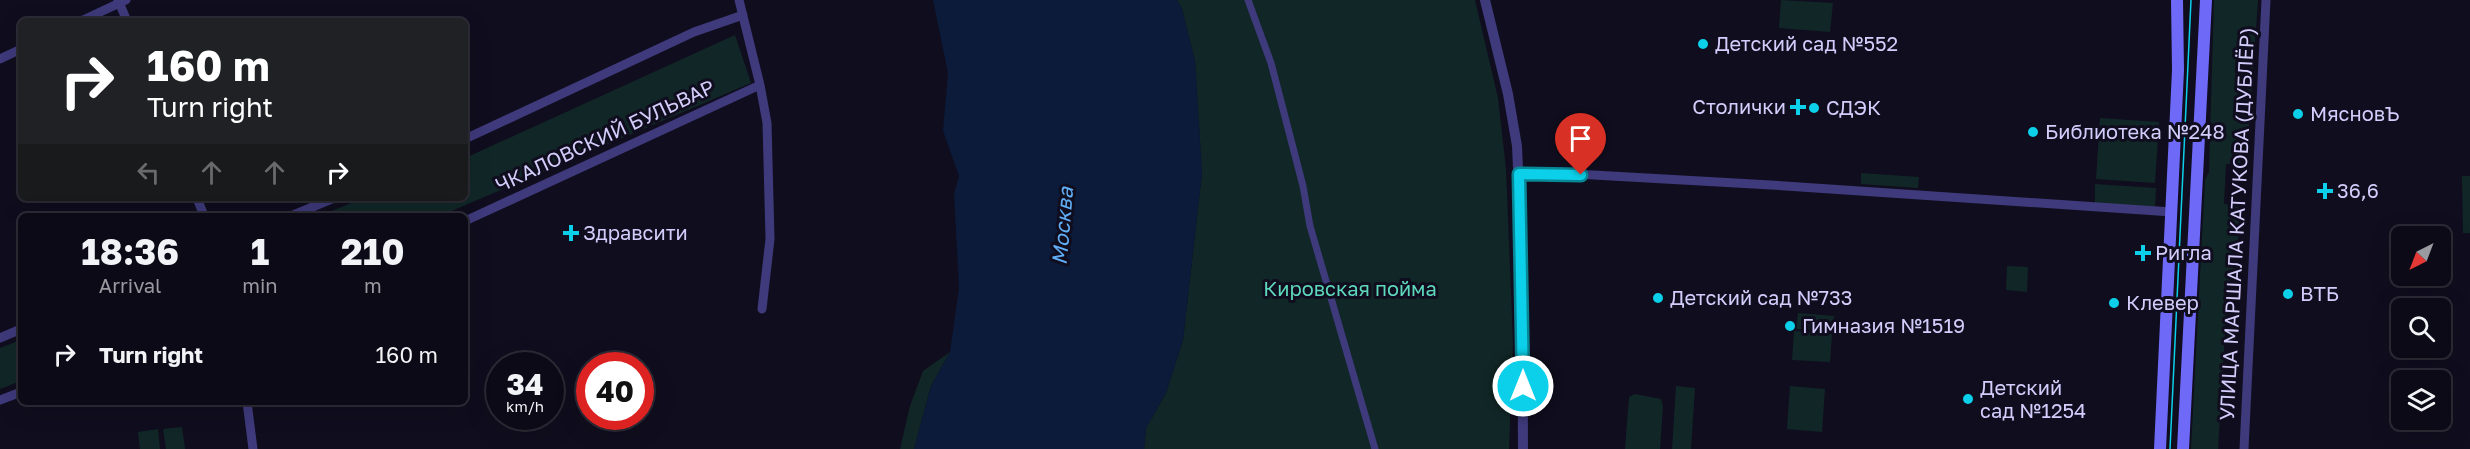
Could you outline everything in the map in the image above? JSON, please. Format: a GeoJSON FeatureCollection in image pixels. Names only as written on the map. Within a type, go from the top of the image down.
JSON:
{"type":"FeatureCollection","features":[{"type":"Feature","properties":{"kind":"main road"},"geometry":{"type":"LineString","coordinates":[[2160,449],[2178,70],[2177,0]]}},
{"type":"Feature","properties":{"kind":"main road"},"geometry":{"type":"LineString","coordinates":[[2183,449],[2206,0]]}},
{"type":"Feature","properties":{"kind":"street"},"geometry":{"type":"LineString","coordinates":[[739,0],[760,85],[766,123],[770,239],[762,309]]}},
{"type":"Feature","properties":{"kind":"street"},"geometry":{"type":"LineString","coordinates":[[1248,0],[1271,63],[1303,186],[1310,226],[1375,449]]}},
{"type":"Feature","properties":{"kind":"street"},"geometry":{"type":"LineString","coordinates":[[1485,0],[1512,112],[1519,174],[1523,277],[1523,449]]}},
{"type":"Feature","properties":{"kind":"street","name":"УЛИЦА МАРШАЛА КАТУКОВА (ДУБЛЁР)"},"geometry":{"type":"LineString","coordinates":[[2244,449],[2266,0]]}},
{"type":"Feature","properties":{"kind":"street"},"geometry":{"type":"LineString","coordinates":[[87,18],[121,1],[127,18]]}},
{"type":"Feature","properties":{"kind":"street"},"geometry":{"type":"LineString","coordinates":[[468,138],[694,32],[742,15]]}},
{"type":"Feature","properties":{"kind":"street"},"geometry":{"type":"LineString","coordinates":[[0,58],[18,50]]}},
{"type":"Feature","properties":{"kind":"street","name":"ЧКАЛОВСКИЙ БУЛЬВАР"},"geometry":{"type":"LineString","coordinates":[[468,220],[760,85]]}},
{"type":"Feature","properties":{"kind":"street"},"geometry":{"type":"LineString","coordinates":[[1519,174],[1558,173],[1771,185],[2172,212]]}},
{"type":"Feature","properties":{"kind":"street"},"geometry":{"type":"LineString","coordinates":[[298,213],[327,201]]}},
{"type":"Feature","properties":{"kind":"street"},"geometry":{"type":"LineString","coordinates":[[0,338],[18,330]]}},
{"type":"Feature","properties":{"kind":"street"},"geometry":{"type":"LineString","coordinates":[[0,400],[18,393]]}},
{"type":"Feature","properties":{"kind":"street"},"geometry":{"type":"LineString","coordinates":[[247,405],[253,449]]}},
{"type":"Feature","properties":{"kind":"green space","name":"Кировская пойма"},"geometry":{"type":"Polygon","coordinates":[[[1177,0],[1475,0],[1498,98],[1506,169],[1513,343],[1509,449],[1144,449],[1146,428],[1166,393],[1183,340],[1202,173],[1195,61],[1182,9],[1177,0]]]}},
{"type":"Feature","properties":{"kind":"green space"},"geometry":{"type":"Polygon","coordinates":[[[1781,0],[1833,3],[1830,32],[1779,28],[1781,0]]]}},
{"type":"Feature","properties":{"kind":"green space"},"geometry":{"type":"Polygon","coordinates":[[[2214,0],[2258,0],[2249,127],[2244,128],[2240,163],[2226,164],[2224,204],[2240,205],[2237,271],[2228,284],[2218,449],[2191,449],[2205,180],[2209,172],[2214,0]]]}},
{"type":"Feature","properties":{"kind":"green space"},"geometry":{"type":"Polygon","coordinates":[[[735,35],[751,83],[447,213],[326,213],[356,201],[468,201],[468,157],[735,35]]]}},
{"type":"Feature","properties":{"kind":"green space"},"geometry":{"type":"Polygon","coordinates":[[[2100,118],[2159,122],[2155,183],[2096,179],[2100,118]]]}},
{"type":"Feature","properties":{"kind":"green space"},"geometry":{"type":"Polygon","coordinates":[[[1861,173],[1919,177],[1918,188],[1861,184],[1861,173]]]}},
{"type":"Feature","properties":{"kind":"green space"},"geometry":{"type":"Polygon","coordinates":[[[2462,176],[2470,176],[2470,233],[2463,233],[2462,176]]]}},
{"type":"Feature","properties":{"kind":"green space"},"geometry":{"type":"Polygon","coordinates":[[[2095,184],[2156,188],[2155,208],[2095,203],[2095,184]]]}},
{"type":"Feature","properties":{"kind":"green space"},"geometry":{"type":"Polygon","coordinates":[[[2007,266],[2028,267],[2027,292],[2006,290],[2007,266]]]}},
{"type":"Feature","properties":{"kind":"green space"},"geometry":{"type":"Polygon","coordinates":[[[1798,313],[1834,316],[1833,331],[1796,329],[1798,313]]]}},
{"type":"Feature","properties":{"kind":"green space"},"geometry":{"type":"Polygon","coordinates":[[[1794,331],[1832,334],[1830,362],[1792,360],[1794,331]]]}},
{"type":"Feature","properties":{"kind":"green space"},"geometry":{"type":"Polygon","coordinates":[[[18,341],[18,382],[0,389],[0,348],[18,341]]]}},
{"type":"Feature","properties":{"kind":"green space"},"geometry":{"type":"Polygon","coordinates":[[[950,352],[931,386],[914,449],[900,449],[910,406],[923,371],[950,352]]]}},
{"type":"Feature","properties":{"kind":"green space"},"geometry":{"type":"Polygon","coordinates":[[[1676,386],[1695,388],[1691,449],[1672,449],[1676,386]]]}},
{"type":"Feature","properties":{"kind":"green space"},"geometry":{"type":"Polygon","coordinates":[[[1790,386],[1825,389],[1822,432],[1787,429],[1790,386]]]}},
{"type":"Feature","properties":{"kind":"green space"},"geometry":{"type":"Polygon","coordinates":[[[1635,394],[1661,399],[1663,406],[1660,449],[1625,449],[1629,397],[1635,394]]]}},
{"type":"Feature","properties":{"kind":"green space"},"geometry":{"type":"Polygon","coordinates":[[[182,427],[185,449],[166,449],[163,429],[182,427]]]}},
{"type":"Feature","properties":{"kind":"green space"},"geometry":{"type":"Polygon","coordinates":[[[158,429],[160,449],[140,449],[138,432],[158,429]]]}},
{"type":"Feature","properties":{"kind":"water","name":"Москва"},"geometry":{"type":"Polygon","coordinates":[[[933,0],[1177,0],[1182,9],[1195,61],[1202,173],[1183,340],[1166,393],[1146,428],[1144,449],[914,449],[931,386],[950,352],[959,288],[954,194],[959,176],[943,131],[948,73],[933,0]]]}},
{"type":"Feature","properties":{"kind":"tram line"},"geometry":{"type":"LineString","coordinates":[[2170,449],[2191,0]]}},
{"type":"Feature","properties":{"kind":"place","name":"Детский сад №552"},"geometry":{"type":"Point","coordinates":[1703,44]}},
{"type":"Feature","properties":{"kind":"place","name":"Столички"},"geometry":{"type":"Point","coordinates":[1798,107]}},
{"type":"Feature","properties":{"kind":"place","name":"СДЭК"},"geometry":{"type":"Point","coordinates":[1814,108]}},
{"type":"Feature","properties":{"kind":"place","name":"МясновЪ"},"geometry":{"type":"Point","coordinates":[2298,114]}},
{"type":"Feature","properties":{"kind":"place","name":"Библиотека №248"},"geometry":{"type":"Point","coordinates":[2033,132]}},
{"type":"Feature","properties":{"kind":"place","name":"36,6"},"geometry":{"type":"Point","coordinates":[2325,191]}},
{"type":"Feature","properties":{"kind":"place","name":"Здравсити"},"geometry":{"type":"Point","coordinates":[571,233]}},
{"type":"Feature","properties":{"kind":"place","name":"Ригла"},"geometry":{"type":"Point","coordinates":[2143,253]}},
{"type":"Feature","properties":{"kind":"place","name":"ВТБ"},"geometry":{"type":"Point","coordinates":[2288,294]}},
{"type":"Feature","properties":{"kind":"place","name":"Детский сад №733"},"geometry":{"type":"Point","coordinates":[1658,298]}},
{"type":"Feature","properties":{"kind":"place","name":"Клевер"},"geometry":{"type":"Point","coordinates":[2114,303]}},
{"type":"Feature","properties":{"kind":"place","name":"Гимназия №1519"},"geometry":{"type":"Point","coordinates":[1790,326]}},
{"type":"Feature","properties":{"kind":"place","name":"Детский сад №1254"},"geometry":{"type":"Point","coordinates":[1968,399]}},
{"type":"Feature","properties":{"kind":"route"},"geometry":{"type":"LineString","coordinates":[[1523,386],[1519,174],[1581,175]]}}]}
